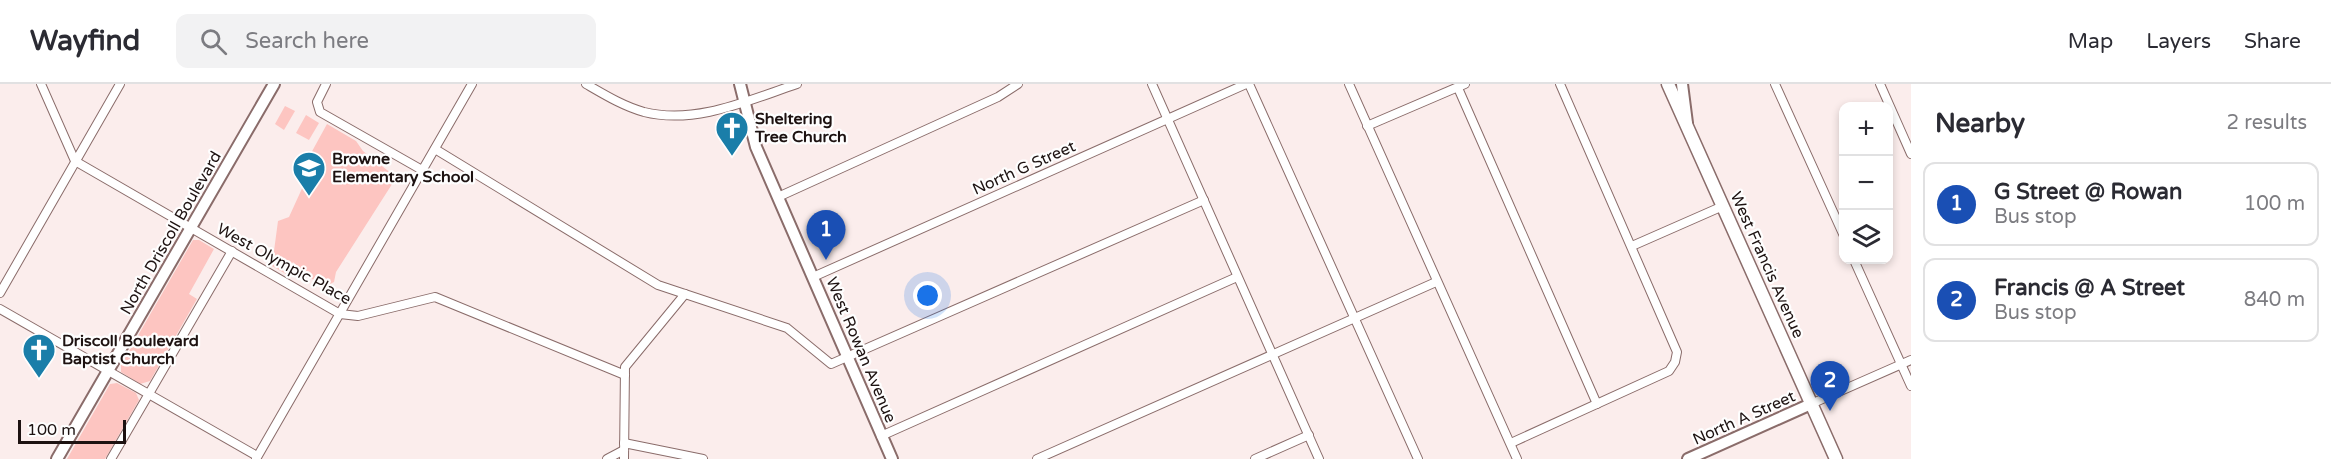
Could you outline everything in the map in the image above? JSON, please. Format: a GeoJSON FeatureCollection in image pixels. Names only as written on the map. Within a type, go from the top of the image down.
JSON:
{"type":"FeatureCollection","features":[{"type":"Feature","properties":{"kind":"main road","name":"West Francis Avenue"},"geometry":{"type":"LineString","coordinates":[[1668,84],[1836,459]]}},
{"type":"Feature","properties":{"kind":"street"},"geometry":{"type":"LineString","coordinates":[[41,84],[75,162]]}},
{"type":"Feature","properties":{"kind":"street"},"geometry":{"type":"LineString","coordinates":[[0,293],[120,84]]}},
{"type":"Feature","properties":{"kind":"street","name":"North Driscoll Boulevard"},"geometry":{"type":"LineString","coordinates":[[57,459],[273,84]]}},
{"type":"Feature","properties":{"kind":"street"},"geometry":{"type":"LineString","coordinates":[[326,84],[316,105],[320,112],[422,170]]}},
{"type":"Feature","properties":{"kind":"street"},"geometry":{"type":"LineString","coordinates":[[0,309],[148,393],[256,458],[472,84]]}},
{"type":"Feature","properties":{"kind":"street"},"geometry":{"type":"LineString","coordinates":[[586,84],[621,104],[664,115],[705,113],[797,84]]}},
{"type":"Feature","properties":{"kind":"street","name":"West Rowan Avenue"},"geometry":{"type":"LineString","coordinates":[[740,84],[756,147],[892,459]]}},
{"type":"Feature","properties":{"kind":"street"},"geometry":{"type":"LineString","coordinates":[[778,197],[998,97],[1018,84]]}},
{"type":"Feature","properties":{"kind":"street"},"geometry":{"type":"LineString","coordinates":[[1152,84],[1319,459]]}},
{"type":"Feature","properties":{"kind":"street"},"geometry":{"type":"LineString","coordinates":[[1248,84],[1418,459]]}},
{"type":"Feature","properties":{"kind":"street","name":"North G Street"},"geometry":{"type":"LineString","coordinates":[[813,277],[1248,84]]}},
{"type":"Feature","properties":{"kind":"street"},"geometry":{"type":"LineString","coordinates":[[1348,84],[1517,459]]}},
{"type":"Feature","properties":{"kind":"street"},"geometry":{"type":"LineString","coordinates":[[1510,443],[1658,377],[1669,371],[1675,362],[1675,342],[1560,84]]}},
{"type":"Feature","properties":{"kind":"street"},"geometry":{"type":"LineString","coordinates":[[1682,84],[1689,132]]}},
{"type":"Feature","properties":{"kind":"street"},"geometry":{"type":"LineString","coordinates":[[1775,84],[1839,225]]}},
{"type":"Feature","properties":{"kind":"street"},"geometry":{"type":"LineString","coordinates":[[1880,84],[1911,154]]}},
{"type":"Feature","properties":{"kind":"street"},"geometry":{"type":"LineString","coordinates":[[1367,126],[1461,86],[1597,404]]}},
{"type":"Feature","properties":{"kind":"street"},"geometry":{"type":"LineString","coordinates":[[435,149],[658,285],[787,327],[827,362],[835,363],[1204,200]]}},
{"type":"Feature","properties":{"kind":"street","name":"West Olympic Place"},"geometry":{"type":"LineString","coordinates":[[75,162],[340,314],[358,316],[435,297],[625,375]]}},
{"type":"Feature","properties":{"kind":"street"},"geometry":{"type":"LineString","coordinates":[[1632,246],[1723,206]]}},
{"type":"Feature","properties":{"kind":"street"},"geometry":{"type":"LineString","coordinates":[[111,459],[231,251]]}},
{"type":"Feature","properties":{"kind":"street"},"geometry":{"type":"LineString","coordinates":[[1856,264],[1911,386]]}},
{"type":"Feature","properties":{"kind":"street"},"geometry":{"type":"LineString","coordinates":[[881,436],[1237,277]]}},
{"type":"Feature","properties":{"kind":"street"},"geometry":{"type":"LineString","coordinates":[[1038,459],[1436,282]]}},
{"type":"Feature","properties":{"kind":"street"},"geometry":{"type":"LineString","coordinates":[[624,459],[627,363],[685,294]]}},
{"type":"Feature","properties":{"kind":"street","name":"North A Street"},"geometry":{"type":"LineString","coordinates":[[1688,459],[1911,360]]}},
{"type":"Feature","properties":{"kind":"street"},"geometry":{"type":"LineString","coordinates":[[1255,459],[1309,435]]}},
{"type":"Feature","properties":{"kind":"street"},"geometry":{"type":"LineString","coordinates":[[607,459],[624,446],[703,459]]}},
{"type":"Feature","properties":{"kind":"shaded area"},"geometry":{"type":"Polygon","coordinates":[[[285,106],[295,111],[284,130],[275,124],[285,106]]]}},
{"type":"Feature","properties":{"kind":"shaded area"},"geometry":{"type":"Polygon","coordinates":[[[306,115],[319,123],[309,140],[296,133],[306,115]]]}},
{"type":"Feature","properties":{"kind":"shaded area"},"geometry":{"type":"Polygon","coordinates":[[[327,124],[356,141],[363,151],[392,174],[394,181],[336,272],[334,282],[326,286],[308,277],[293,262],[286,274],[272,266],[278,221],[289,217],[305,182],[305,178],[295,173],[302,160],[310,155],[327,124]]]}},
{"type":"Feature","properties":{"kind":"shaded area"},"geometry":{"type":"Polygon","coordinates":[[[193,240],[199,240],[214,249],[189,294],[197,299],[150,381],[140,384],[121,372],[121,365],[193,240]]]}},
{"type":"Feature","properties":{"kind":"shaded area"},"geometry":{"type":"Polygon","coordinates":[[[117,383],[136,393],[139,400],[105,459],[67,459],[110,384],[117,383]]]}},
{"type":"Feature","properties":{"kind":"place","name":"Sheltering Tree Church"},"geometry":{"type":"Point","coordinates":[732,157]}},
{"type":"Feature","properties":{"kind":"place","name":"Browne Elementary School"},"geometry":{"type":"Point","coordinates":[309,197]}},
{"type":"Feature","properties":{"kind":"place","name":"G Street @ Rowan"},"geometry":{"type":"Point","coordinates":[826,260]}},
{"type":"Feature","properties":{"kind":"place","name":"Driscoll Boulevard Baptist Church"},"geometry":{"type":"Point","coordinates":[39,379]}},
{"type":"Feature","properties":{"kind":"place","name":"Francis @ A Street"},"geometry":{"type":"Point","coordinates":[1830,411]}}]}
